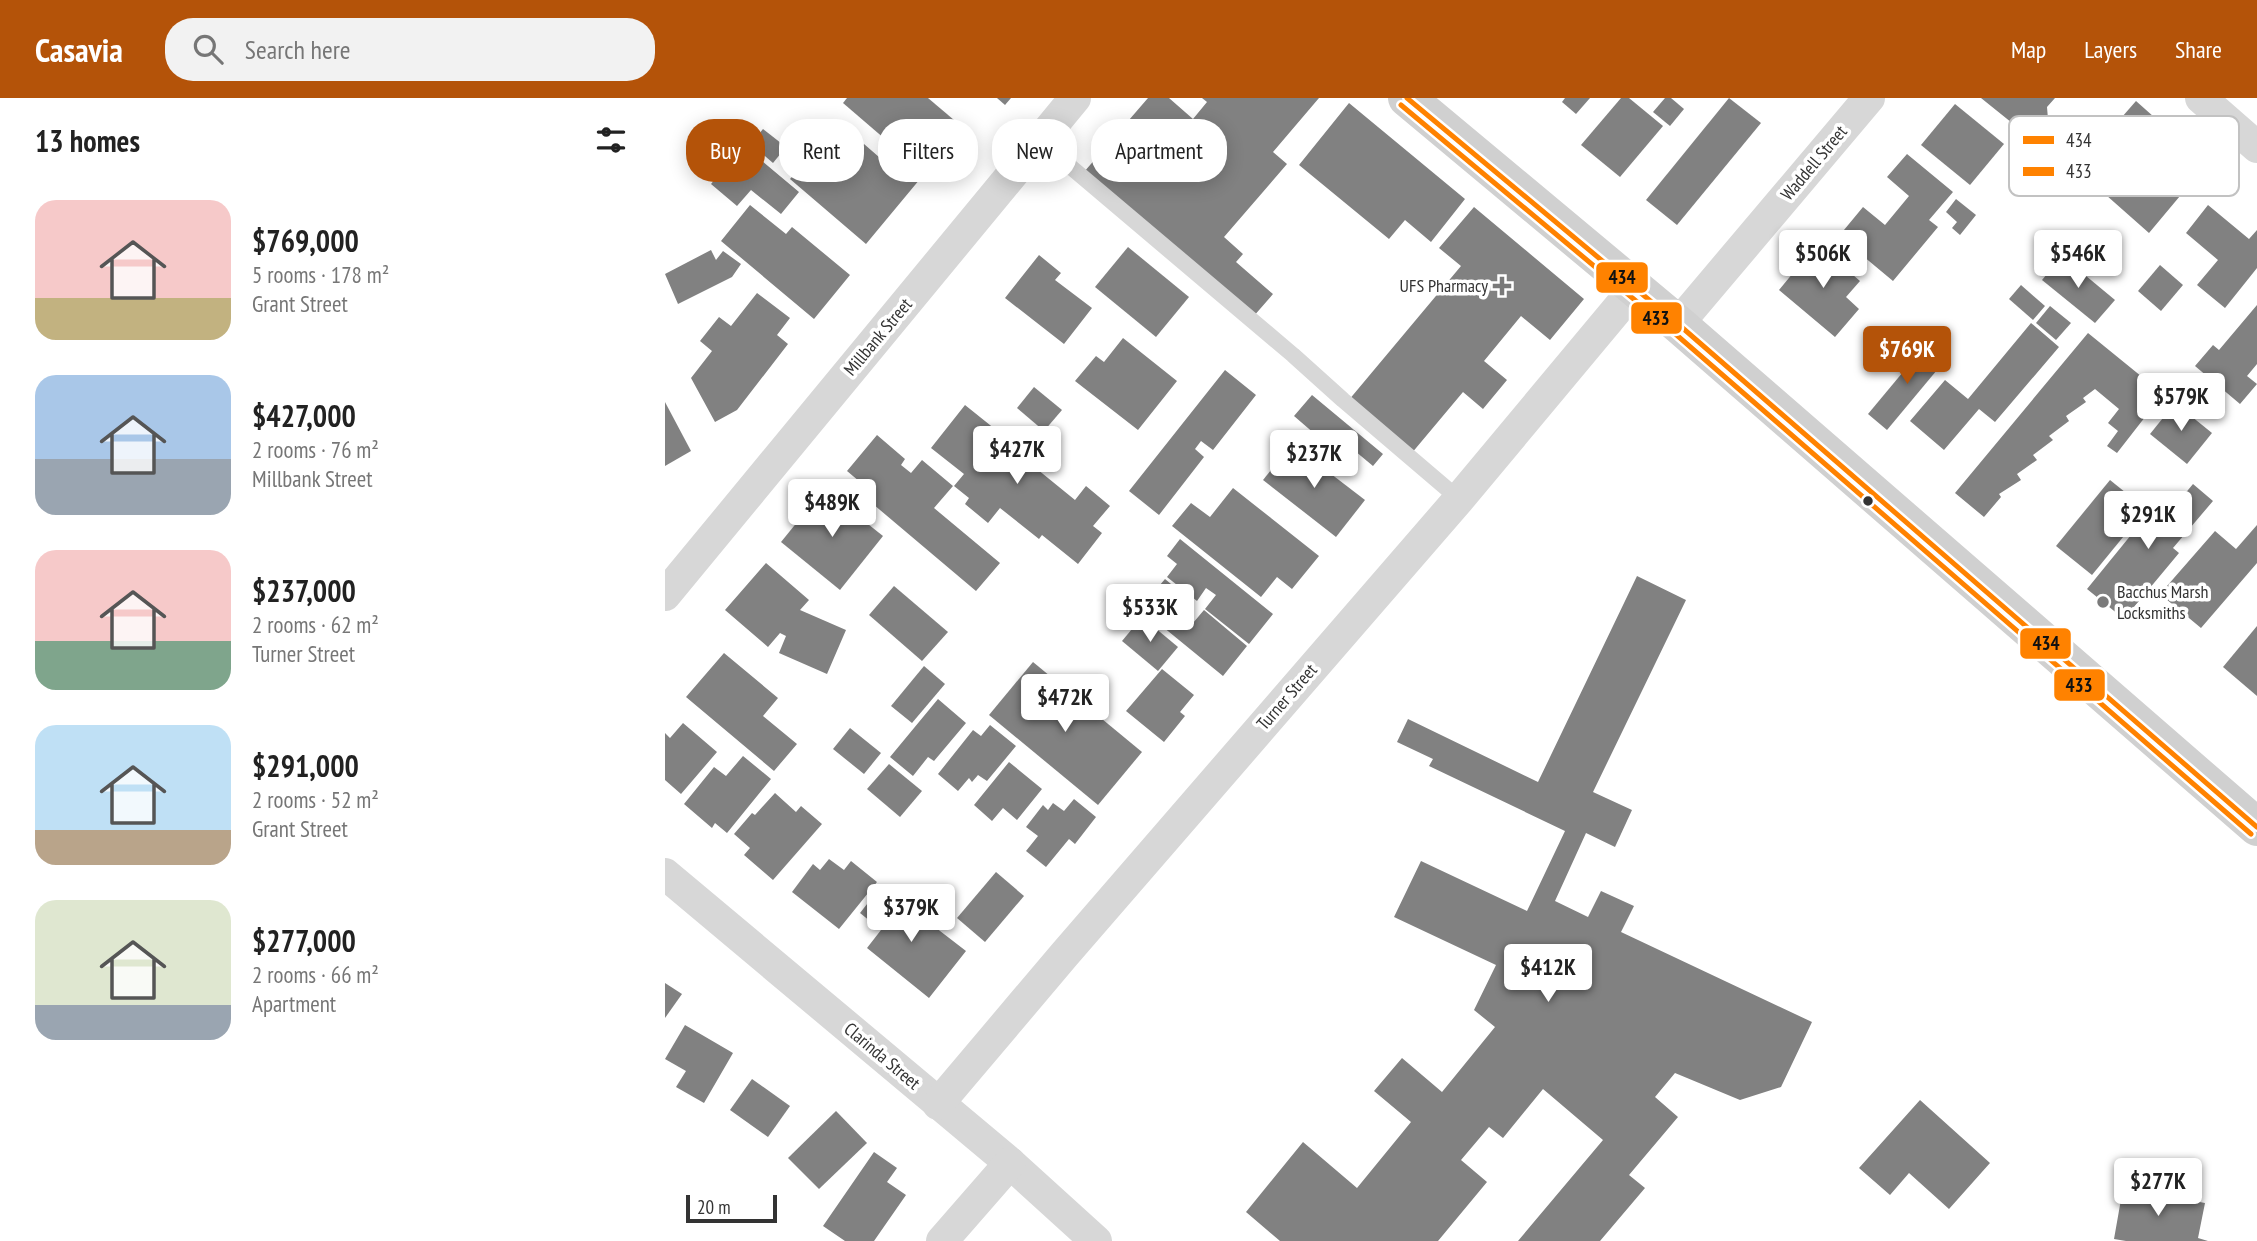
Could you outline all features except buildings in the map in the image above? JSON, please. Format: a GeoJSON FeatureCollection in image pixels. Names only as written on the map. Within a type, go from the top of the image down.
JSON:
{"type":"FeatureCollection","features":[{"type":"Feature","properties":{"kind":"main road"},"geometry":{"type":"LineString","coordinates":[[1407,98],[1678,324],[2257,827]]}},
{"type":"Feature","properties":{"kind":"street","name":"Millbank Street"},"geometry":{"type":"LineString","coordinates":[[1058,119],[1075,98]]}},
{"type":"Feature","properties":{"kind":"street","name":"Waddell Street"},"geometry":{"type":"LineString","coordinates":[[1678,324],[1869,98]]}},
{"type":"Feature","properties":{"kind":"street"},"geometry":{"type":"LineString","coordinates":[[2201,98],[2222,116]]}},
{"type":"Feature","properties":{"kind":"street"},"geometry":{"type":"LineString","coordinates":[[2239,131],[2257,147]]}},
{"type":"Feature","properties":{"kind":"street","name":"Millbank Street"},"geometry":{"type":"LineString","coordinates":[[670,585],[1006,182]]}},
{"type":"Feature","properties":{"kind":"street","name":"Turner Street"},"geometry":{"type":"LineString","coordinates":[[938,1104],[1458,499],[1635,288]]}},
{"type":"Feature","properties":{"kind":"street","name":"Clarinda Street"},"geometry":{"type":"LineString","coordinates":[[665,874],[1010,1163],[1096,1241]]}},
{"type":"Feature","properties":{"kind":"street"},"geometry":{"type":"LineString","coordinates":[[942,1241],[1010,1163]]}},
{"type":"Feature","properties":{"kind":"lane"},"geometry":{"type":"LineString","coordinates":[[1077,172],[1458,499]]}},
{"type":"Feature","properties":{"kind":"transit line","name":"434"},"geometry":{"type":"LineString","coordinates":[[1407,98],[1678,324],[2257,827]]}},
{"type":"Feature","properties":{"kind":"transit line","name":"433"},"geometry":{"type":"LineString","coordinates":[[1401,105],[1672,331],[2251,834]]}},
{"type":"Feature","properties":{"kind":"place","name":"UFS Pharmacy"},"geometry":{"type":"Point","coordinates":[1502,286]}},
{"type":"Feature","properties":{"kind":"place","name":"Bacchus Marsh Locksmiths"},"geometry":{"type":"Point","coordinates":[2103,602]}}]}
